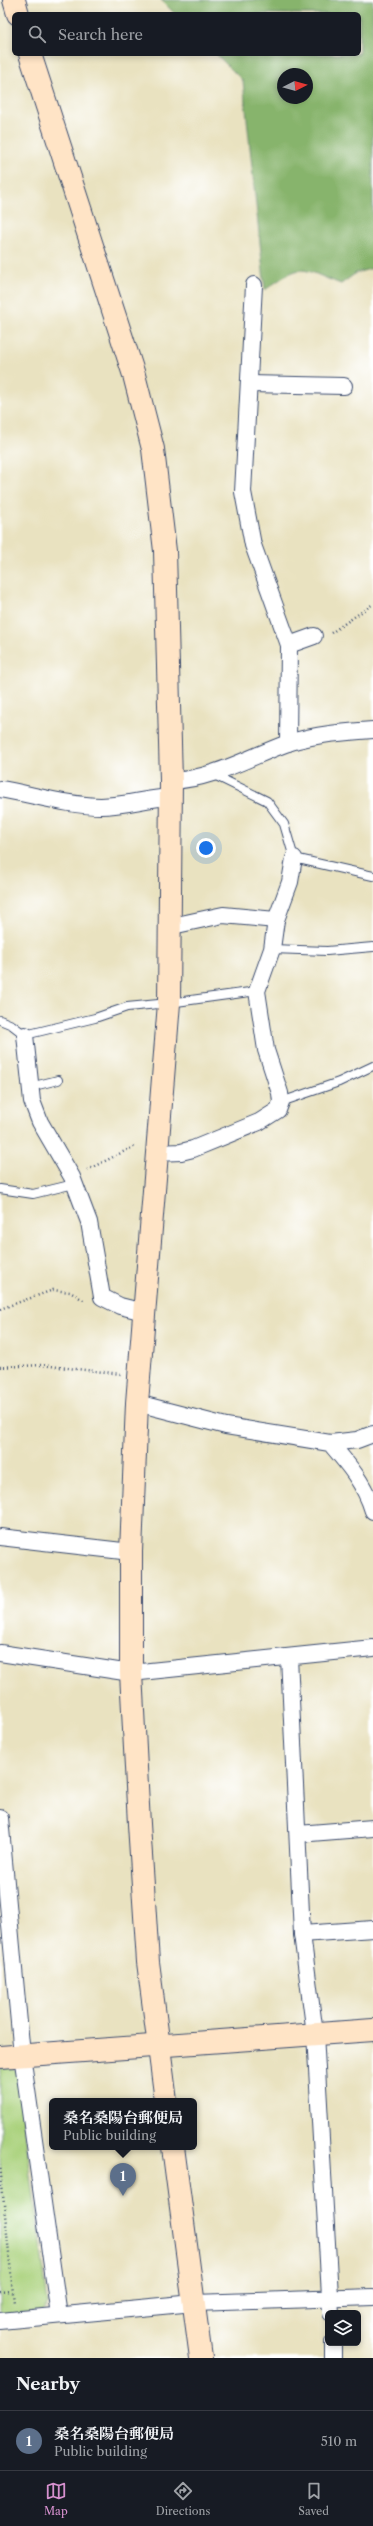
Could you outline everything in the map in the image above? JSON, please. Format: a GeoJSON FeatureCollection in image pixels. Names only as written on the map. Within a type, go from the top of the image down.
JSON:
{"type":"FeatureCollection","features":[{"type":"Feature","properties":{"kind":"street"},"geometry":{"type":"LineString","coordinates":[[15,0],[18,12]]}},
{"type":"Feature","properties":{"kind":"street"},"geometry":{"type":"LineString","coordinates":[[31,56],[134,375],[153,449],[165,551],[171,789],[172,926],[169,1004],[137,1403],[131,1552],[131,1673],[148,1962],[166,2098]]}},
{"type":"Feature","properties":{"kind":"street"},"geometry":{"type":"LineString","coordinates":[[254,285],[243,492],[245,512],[253,545],[289,645],[288,743]]}},
{"type":"Feature","properties":{"kind":"street"},"geometry":{"type":"LineString","coordinates":[[249,384],[344,386]]}},
{"type":"Feature","properties":{"kind":"street"},"geometry":{"type":"LineString","coordinates":[[289,645],[314,636]]}},
{"type":"Feature","properties":{"kind":"street"},"geometry":{"type":"LineString","coordinates":[[0,789],[99,806],[122,804],[149,798],[190,780],[212,774],[288,743],[322,734],[373,730]]}},
{"type":"Feature","properties":{"kind":"street"},"geometry":{"type":"LineString","coordinates":[[158,1149],[181,1152],[236,1132],[259,1122],[278,1110],[281,1102],[266,1050],[257,991],[272,949],[276,920],[290,882],[294,858]]}},
{"type":"Feature","properties":{"kind":"street"},"geometry":{"type":"LineString","coordinates":[[172,926],[223,915],[276,920]]}},
{"type":"Feature","properties":{"kind":"street"},"geometry":{"type":"LineString","coordinates":[[25,1035],[32,1101],[40,1122],[73,1181],[89,1222],[102,1297],[120,1306],[144,1312]]}},
{"type":"Feature","properties":{"kind":"street"},"geometry":{"type":"LineString","coordinates":[[137,1403],[226,1426],[330,1443],[357,1440],[373,1434]]}},
{"type":"Feature","properties":{"kind":"street"},"geometry":{"type":"LineString","coordinates":[[330,1443],[352,1469],[369,1497],[373,1511]]}},
{"type":"Feature","properties":{"kind":"street"},"geometry":{"type":"LineString","coordinates":[[0,1537],[131,1552]]}},
{"type":"Feature","properties":{"kind":"street"},"geometry":{"type":"LineString","coordinates":[[0,1653],[131,1673],[373,1648]]}},
{"type":"Feature","properties":{"kind":"street"},"geometry":{"type":"LineString","coordinates":[[289,1657],[302,1934],[315,2034],[331,2306]]}},
{"type":"Feature","properties":{"kind":"street"},"geometry":{"type":"LineString","coordinates":[[0,1818],[22,2055],[59,2315]]}},
{"type":"Feature","properties":{"kind":"street"},"geometry":{"type":"LineString","coordinates":[[298,1834],[373,1828]]}},
{"type":"Feature","properties":{"kind":"street"},"geometry":{"type":"LineString","coordinates":[[302,1934],[373,1929]]}},
{"type":"Feature","properties":{"kind":"street"},"geometry":{"type":"LineString","coordinates":[[0,2057],[159,2047],[201,2041],[229,2041],[373,2030]]}},
{"type":"Feature","properties":{"kind":"street"},"geometry":{"type":"LineString","coordinates":[[172,2150],[201,2358]]}},
{"type":"Feature","properties":{"kind":"street"},"geometry":{"type":"LineString","coordinates":[[0,2321],[194,2304],[331,2306],[373,2297]]}},
{"type":"Feature","properties":{"kind":"street"},"geometry":{"type":"LineString","coordinates":[[333,2346],[334,2358]]}},
{"type":"Feature","properties":{"kind":"lane"},"geometry":{"type":"LineString","coordinates":[[212,774],[267,801],[284,824],[294,858],[373,876]]}},
{"type":"Feature","properties":{"kind":"lane"},"geometry":{"type":"LineString","coordinates":[[272,949],[327,951],[373,947]]}},
{"type":"Feature","properties":{"kind":"lane"},"geometry":{"type":"LineString","coordinates":[[0,1020],[12,1025],[25,1035],[95,1018],[117,1009],[169,1004],[257,991]]}},
{"type":"Feature","properties":{"kind":"lane"},"geometry":{"type":"LineString","coordinates":[[281,1102],[339,1082],[373,1066]]}},
{"type":"Feature","properties":{"kind":"lane"},"geometry":{"type":"LineString","coordinates":[[30,1087],[58,1080]]}},
{"type":"Feature","properties":{"kind":"lane"},"geometry":{"type":"LineString","coordinates":[[0,1189],[33,1194],[73,1181]]}},
{"type":"Feature","properties":{"kind":"path"},"geometry":{"type":"LineString","coordinates":[[314,636],[318,640],[334,632],[373,604]]}},
{"type":"Feature","properties":{"kind":"path"},"geometry":{"type":"LineString","coordinates":[[73,1181],[137,1145],[158,1149]]}},
{"type":"Feature","properties":{"kind":"path"},"geometry":{"type":"LineString","coordinates":[[0,1308],[53,1290],[70,1292],[89,1302],[98,1301],[102,1297]]}},
{"type":"Feature","properties":{"kind":"path"},"geometry":{"type":"LineString","coordinates":[[0,1367],[41,1365],[139,1376]]}},
{"type":"Feature","properties":{"kind":"path"},"geometry":{"type":"LineString","coordinates":[[0,2164],[14,2306]]}},
{"type":"Feature","properties":{"kind":"path"},"geometry":{"type":"LineString","coordinates":[[0,2292],[12,2291]]}},
{"type":"Feature","properties":{"kind":"green space"},"geometry":{"type":"Polygon","coordinates":[[[161,0],[373,0],[373,268],[356,273],[341,284],[309,271],[295,271],[265,290],[243,81],[218,56],[361,56],[361,12],[173,12],[161,0]]]}},
{"type":"Feature","properties":{"kind":"green space"},"geometry":{"type":"Polygon","coordinates":[[[0,2067],[12,2067],[17,2071],[48,2303],[43,2311],[0,2315],[0,2067]]]}},
{"type":"Feature","properties":{"kind":"place","name":"桑名桑陽台郵便局"},"geometry":{"type":"Point","coordinates":[123,2196]}}]}
